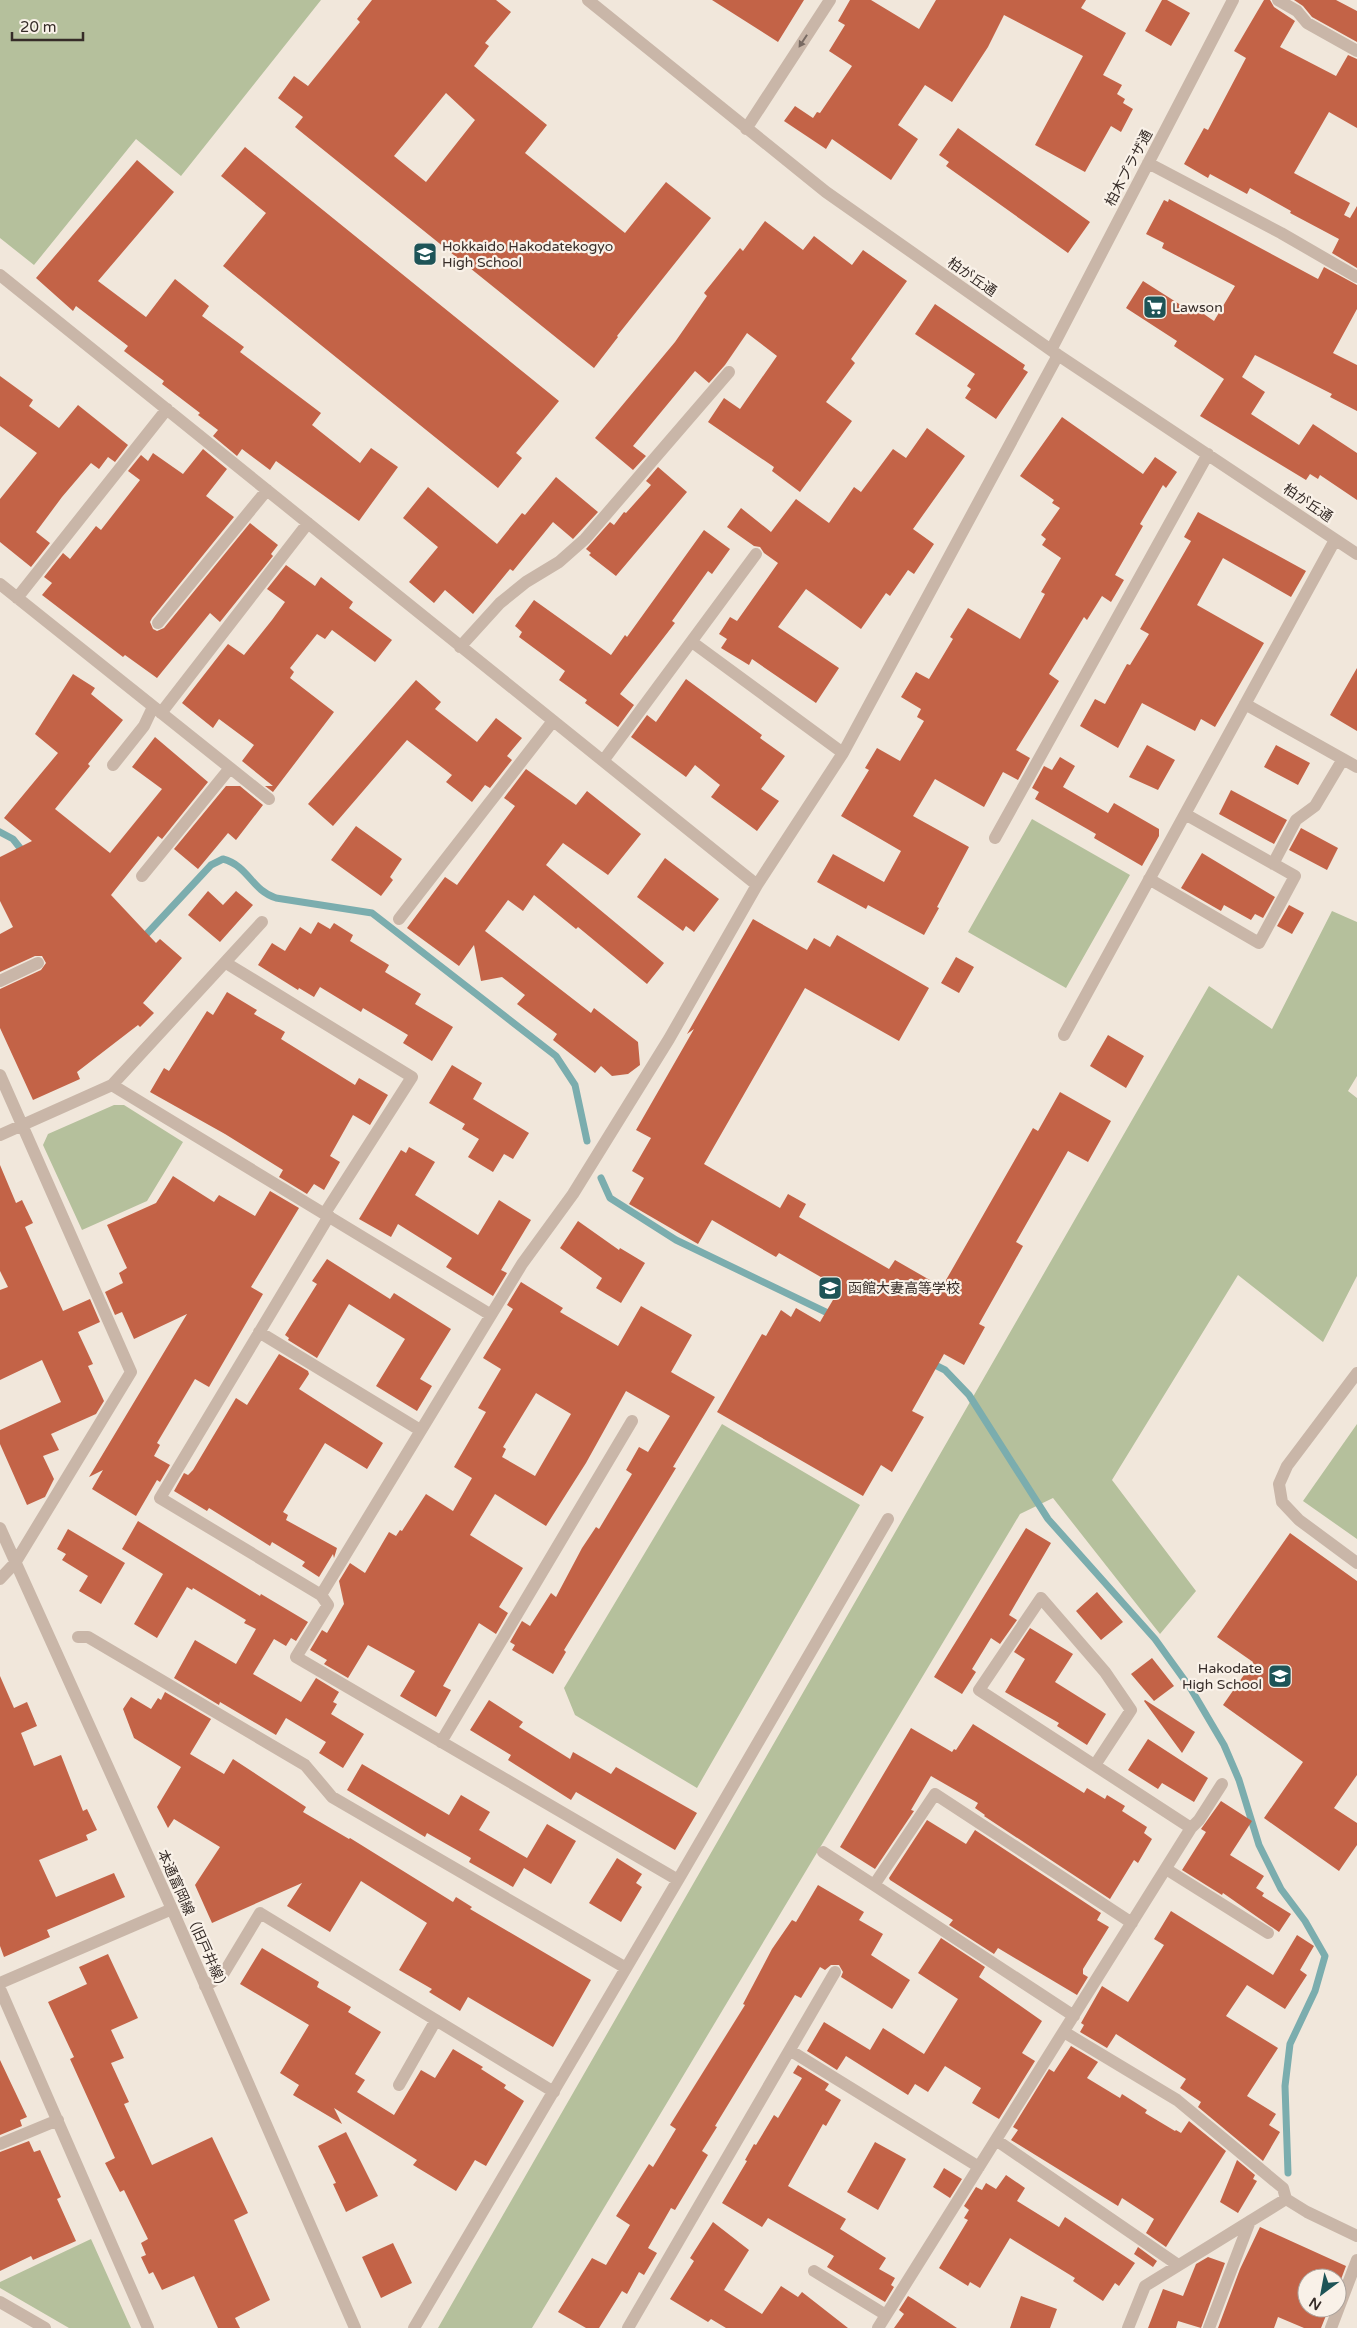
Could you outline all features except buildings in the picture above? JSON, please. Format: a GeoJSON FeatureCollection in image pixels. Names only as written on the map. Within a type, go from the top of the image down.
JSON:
{"type":"FeatureCollection","features":[{"type":"Feature","properties":{"kind":"street","name":"柏が丘通"},"geometry":{"type":"LineString","coordinates":[[588,0],[826,192],[1054,352],[1357,554]]}},
{"type":"Feature","properties":{"kind":"street"},"geometry":{"type":"LineString","coordinates":[[746,129],[830,0]]}},
{"type":"Feature","properties":{"kind":"street","name":"柏木プラザ通"},"geometry":{"type":"LineString","coordinates":[[321,1595],[491,1314],[522,1264],[573,1194],[668,1039],[757,885],[843,753],[1054,352],[1148,163],[1234,0]]}},
{"type":"Feature","properties":{"kind":"street"},"geometry":{"type":"LineString","coordinates":[[1278,0],[1297,11],[1308,23],[1357,51]]}},
{"type":"Feature","properties":{"kind":"street"},"geometry":{"type":"LineString","coordinates":[[1148,163],[1281,233],[1357,277]]}},
{"type":"Feature","properties":{"kind":"street"},"geometry":{"type":"LineString","coordinates":[[0,275],[757,885]]}},
{"type":"Feature","properties":{"kind":"street"},"geometry":{"type":"LineString","coordinates":[[460,647],[500,603],[526,582],[559,562],[585,539],[729,372]]}},
{"type":"Feature","properties":{"kind":"street"},"geometry":{"type":"LineString","coordinates":[[17,598],[167,410]]}},
{"type":"Feature","properties":{"kind":"street"},"geometry":{"type":"LineString","coordinates":[[995,838],[1208,454]]}},
{"type":"Feature","properties":{"kind":"street"},"geometry":{"type":"LineString","coordinates":[[158,623],[266,490]]}},
{"type":"Feature","properties":{"kind":"street"},"geometry":{"type":"LineString","coordinates":[[113,765],[308,523]]}},
{"type":"Feature","properties":{"kind":"street"},"geometry":{"type":"LineString","coordinates":[[1064,1034],[1335,540]]}},
{"type":"Feature","properties":{"kind":"street"},"geometry":{"type":"LineString","coordinates":[[603,761],[756,554]]}},
{"type":"Feature","properties":{"kind":"street"},"geometry":{"type":"LineString","coordinates":[[0,584],[269,799]]}},
{"type":"Feature","properties":{"kind":"street"},"geometry":{"type":"LineString","coordinates":[[692,642],[843,753]]}},
{"type":"Feature","properties":{"kind":"street"},"geometry":{"type":"LineString","coordinates":[[1245,704],[1357,767]]}},
{"type":"Feature","properties":{"kind":"street"},"geometry":{"type":"LineString","coordinates":[[399,919],[553,721]]}},
{"type":"Feature","properties":{"kind":"street"},"geometry":{"type":"LineString","coordinates":[[1273,864],[1296,820],[1315,806],[1343,759]]}},
{"type":"Feature","properties":{"kind":"street"},"geometry":{"type":"LineString","coordinates":[[142,876],[230,768]]}},
{"type":"Feature","properties":{"kind":"street"},"geometry":{"type":"LineString","coordinates":[[1149,879],[1259,943],[1294,876],[1185,814]]}},
{"type":"Feature","properties":{"kind":"street"},"geometry":{"type":"LineString","coordinates":[[0,1135],[112,1085],[262,922]]}},
{"type":"Feature","properties":{"kind":"street"},"geometry":{"type":"LineString","coordinates":[[0,981],[38,963]]}},
{"type":"Feature","properties":{"kind":"street"},"geometry":{"type":"LineString","coordinates":[[226,963],[412,1077],[327,1214],[160,1498],[321,1595],[328,1605],[296,1657],[678,1880]]}},
{"type":"Feature","properties":{"kind":"street"},"geometry":{"type":"LineString","coordinates":[[0,1075],[131,1372],[14,1563],[0,1579]]}},
{"type":"Feature","properties":{"kind":"street"},"geometry":{"type":"LineString","coordinates":[[112,1085],[491,1314]]}},
{"type":"Feature","properties":{"kind":"street"},"geometry":{"type":"LineString","coordinates":[[259,1332],[420,1430]]}},
{"type":"Feature","properties":{"kind":"street"},"geometry":{"type":"LineString","coordinates":[[1357,1373],[1287,1466],[1279,1484],[1282,1502],[1299,1520],[1357,1563]]}},
{"type":"Feature","properties":{"kind":"street"},"geometry":{"type":"LineString","coordinates":[[441,1742],[632,1421]]}},
{"type":"Feature","properties":{"kind":"street"},"geometry":{"type":"LineString","coordinates":[[414,2328],[888,1519]]}},
{"type":"Feature","properties":{"kind":"street","name":"本通富岡線（旧戸井線）"},"geometry":{"type":"LineString","coordinates":[[0,1528],[14,1563],[172,1909],[355,2328]]}},
{"type":"Feature","properties":{"kind":"street"},"geometry":{"type":"LineString","coordinates":[[1095,1765],[1131,1710],[1105,1672],[1041,1598],[979,1690],[1191,1828]]}},
{"type":"Feature","properties":{"kind":"street"},"geometry":{"type":"LineString","coordinates":[[78,1638],[88,1637],[305,1765],[332,1797],[626,1968]]}},
{"type":"Feature","properties":{"kind":"street"},"geometry":{"type":"LineString","coordinates":[[878,2328],[1191,1828],[1199,1820],[1222,1784]]}},
{"type":"Feature","properties":{"kind":"street"},"geometry":{"type":"LineString","coordinates":[[874,1885],[935,1794],[1132,1923]]}},
{"type":"Feature","properties":{"kind":"street"},"geometry":{"type":"LineString","coordinates":[[823,1852],[1074,2016]]}},
{"type":"Feature","properties":{"kind":"street"},"geometry":{"type":"LineString","coordinates":[[1166,1869],[1268,1933]]}},
{"type":"Feature","properties":{"kind":"street"},"geometry":{"type":"LineString","coordinates":[[0,1983],[172,1909]]}},
{"type":"Feature","properties":{"kind":"street"},"geometry":{"type":"LineString","coordinates":[[205,1986],[222,1976],[260,1913],[554,2092]]}},
{"type":"Feature","properties":{"kind":"street"},"geometry":{"type":"LineString","coordinates":[[628,2328],[791,2051],[835,1972]]}},
{"type":"Feature","properties":{"kind":"street"},"geometry":{"type":"LineString","coordinates":[[0,1989],[148,2328]]}},
{"type":"Feature","properties":{"kind":"street"},"geometry":{"type":"LineString","coordinates":[[399,2085],[436,2020]]}},
{"type":"Feature","properties":{"kind":"street"},"geometry":{"type":"LineString","coordinates":[[1064,2032],[1177,2100],[1283,2188],[1286,2199],[1307,2212],[1357,2236]]}},
{"type":"Feature","properties":{"kind":"street"},"geometry":{"type":"LineString","coordinates":[[791,2051],[979,2167]]}},
{"type":"Feature","properties":{"kind":"street"},"geometry":{"type":"LineString","coordinates":[[0,2144],[58,2120]]}},
{"type":"Feature","properties":{"kind":"street"},"geometry":{"type":"LineString","coordinates":[[996,2140],[1178,2265]]}},
{"type":"Feature","properties":{"kind":"street"},"geometry":{"type":"LineString","coordinates":[[1128,2328],[1145,2286],[1286,2199]]}},
{"type":"Feature","properties":{"kind":"street"},"geometry":{"type":"LineString","coordinates":[[1208,2328],[1250,2221]]}},
{"type":"Feature","properties":{"kind":"street"},"geometry":{"type":"LineString","coordinates":[[1331,2328],[1357,2260]]}},
{"type":"Feature","properties":{"kind":"street"},"geometry":{"type":"LineString","coordinates":[[814,2271],[886,2314]]}},
{"type":"Feature","properties":{"kind":"street"},"geometry":{"type":"LineString","coordinates":[[0,2302],[44,2328]]}},
{"type":"Feature","properties":{"kind":"green space"},"geometry":{"type":"Polygon","coordinates":[[[0,0],[321,0],[181,176],[136,139],[34,265],[0,238],[0,0]]]}},
{"type":"Feature","properties":{"kind":"green space"},"geometry":{"type":"Polygon","coordinates":[[[1032,819],[1130,875],[1066,988],[968,932],[1032,819]]]}},
{"type":"Feature","properties":{"kind":"green space"},"geometry":{"type":"Polygon","coordinates":[[[1332,911],[1357,922],[1357,1076],[1348,1091],[1357,1098],[1357,1276],[1323,1342],[1238,1275],[1112,1480],[1196,1591],[1160,1634],[1053,1498],[1020,1514],[532,2328],[438,2328],[1209,986],[1272,1029],[1332,911]]]}},
{"type":"Feature","properties":{"kind":"green space"},"geometry":{"type":"Polygon","coordinates":[[[114,1105],[124,1105],[183,1142],[147,1201],[82,1230],[43,1145],[48,1134],[114,1105]]]}},
{"type":"Feature","properties":{"kind":"green space"},"geometry":{"type":"Polygon","coordinates":[[[722,1424],[860,1505],[697,1788],[575,1715],[564,1688],[722,1424]]]}},
{"type":"Feature","properties":{"kind":"green space"},"geometry":{"type":"Polygon","coordinates":[[[1357,1424],[1357,1539],[1303,1501],[1357,1424]]]}},
{"type":"Feature","properties":{"kind":"green space"},"geometry":{"type":"Polygon","coordinates":[[[91,2239],[131,2328],[69,2328],[0,2288],[0,2282],[91,2239]]]}},
{"type":"Feature","properties":{"kind":"waterway"},"geometry":{"type":"LineString","coordinates":[[0,832],[13,839],[24,853]]}},
{"type":"Feature","properties":{"kind":"waterway"},"geometry":{"type":"LineString","coordinates":[[142,939],[211,865],[223,859],[239,867],[261,890],[276,898],[372,913],[556,1056],[575,1085],[587,1141]]}},
{"type":"Feature","properties":{"kind":"waterway"},"geometry":{"type":"LineString","coordinates":[[601,1178],[610,1198],[676,1240],[834,1316]]}},
{"type":"Feature","properties":{"kind":"waterway"},"geometry":{"type":"LineString","coordinates":[[929,1362],[945,1370],[969,1395],[1048,1519],[1155,1639],[1191,1689],[1224,1745],[1239,1780],[1259,1845],[1281,1889],[1305,1921],[1325,1956],[1315,1991],[1290,2044],[1285,2086],[1288,2173]]}},
{"type":"Feature","properties":{"kind":"place","name":"Hokkaido Hakodatekogyo High School"},"geometry":{"type":"Point","coordinates":[425,254]}},
{"type":"Feature","properties":{"kind":"place","name":"Lawson"},"geometry":{"type":"Point","coordinates":[1155,307]}},
{"type":"Feature","properties":{"kind":"place","name":"函館大妻高等学校"},"geometry":{"type":"Point","coordinates":[830,1288]}},
{"type":"Feature","properties":{"kind":"place","name":"Hakodate High School"},"geometry":{"type":"Point","coordinates":[1280,1676]}}]}
